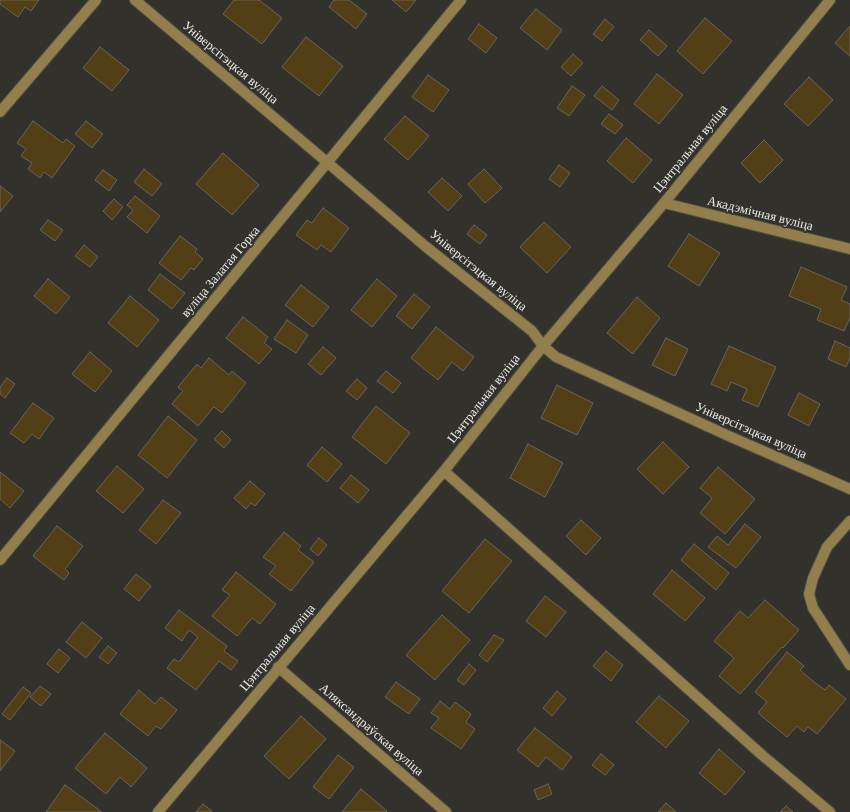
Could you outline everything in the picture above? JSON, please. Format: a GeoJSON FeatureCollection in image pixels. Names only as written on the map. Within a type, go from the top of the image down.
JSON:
{"type":"FeatureCollection","features":[{"type":"Feature","properties":{"kind":"street"},"geometry":{"type":"LineString","coordinates":[[0,112],[96,0]]}},
{"type":"Feature","properties":{"kind":"street","name":"Універсітэцкая вуліца"},"geometry":{"type":"LineString","coordinates":[[134,0],[425,246],[532,331],[543,346],[556,357],[737,440],[850,489]]}},
{"type":"Feature","properties":{"kind":"street","name":"вуліца Залатая Горка"},"geometry":{"type":"LineString","coordinates":[[0,560],[461,0]]}},
{"type":"Feature","properties":{"kind":"street","name":"Цэнтральная вуліца"},"geometry":{"type":"LineString","coordinates":[[158,812],[444,471],[543,346],[664,203],[830,0]]}},
{"type":"Feature","properties":{"kind":"street","name":"Акадэмічная вуліца"},"geometry":{"type":"LineString","coordinates":[[664,203],[850,249]]}},
{"type":"Feature","properties":{"kind":"street"},"geometry":{"type":"LineString","coordinates":[[444,471],[751,745],[830,812]]}},
{"type":"Feature","properties":{"kind":"street"},"geometry":{"type":"LineString","coordinates":[[850,521],[826,547],[812,578],[809,594],[813,608],[850,665]]}},
{"type":"Feature","properties":{"kind":"street","name":"Аляксандраўская вуліца"},"geometry":{"type":"LineString","coordinates":[[278,668],[446,812]]}},
{"type":"Feature","properties":{"kind":"building"},"geometry":{"type":"Polygon","coordinates":[[[0,0],[39,0],[31,11],[25,7],[18,17],[0,4],[0,0]]]}},
{"type":"Feature","properties":{"kind":"building"},"geometry":{"type":"Polygon","coordinates":[[[234,0],[259,0],[282,18],[262,44],[223,14],[234,0]]]}},
{"type":"Feature","properties":{"kind":"building"},"geometry":{"type":"Polygon","coordinates":[[[334,0],[349,0],[367,14],[356,29],[329,7],[334,0]]]}},
{"type":"Feature","properties":{"kind":"building"},"geometry":{"type":"Polygon","coordinates":[[[392,0],[416,0],[406,12],[392,0]]]}},
{"type":"Feature","properties":{"kind":"building"},"geometry":{"type":"Polygon","coordinates":[[[536,9],[562,30],[547,50],[520,28],[536,9]]]}},
{"type":"Feature","properties":{"kind":"building"},"geometry":{"type":"Polygon","coordinates":[[[705,18],[732,41],[703,74],[677,51],[705,18]]]}},
{"type":"Feature","properties":{"kind":"building"},"geometry":{"type":"Polygon","coordinates":[[[605,19],[614,27],[602,41],[593,34],[605,19]]]}},
{"type":"Feature","properties":{"kind":"building"},"geometry":{"type":"Polygon","coordinates":[[[479,24],[497,38],[486,53],[468,39],[479,24]]]}},
{"type":"Feature","properties":{"kind":"building"},"geometry":{"type":"Polygon","coordinates":[[[850,26],[850,56],[835,43],[850,26]]]}},
{"type":"Feature","properties":{"kind":"building"},"geometry":{"type":"Polygon","coordinates":[[[649,30],[667,46],[658,56],[640,40],[649,30]]]}},
{"type":"Feature","properties":{"kind":"building"},"geometry":{"type":"Polygon","coordinates":[[[306,37],[343,66],[319,96],[282,67],[306,37]]]}},
{"type":"Feature","properties":{"kind":"building"},"geometry":{"type":"Polygon","coordinates":[[[100,47],[129,70],[112,91],[83,68],[100,47]]]}},
{"type":"Feature","properties":{"kind":"building"},"geometry":{"type":"Polygon","coordinates":[[[573,54],[583,63],[571,76],[561,67],[573,54]]]}},
{"type":"Feature","properties":{"kind":"building"},"geometry":{"type":"Polygon","coordinates":[[[657,74],[683,95],[659,124],[634,104],[657,74]]]}},
{"type":"Feature","properties":{"kind":"building"},"geometry":{"type":"Polygon","coordinates":[[[428,75],[449,90],[433,112],[412,97],[428,75]]]}},
{"type":"Feature","properties":{"kind":"building"},"geometry":{"type":"Polygon","coordinates":[[[809,77],[833,100],[808,126],[784,104],[809,77]]]}},
{"type":"Feature","properties":{"kind":"building"},"geometry":{"type":"Polygon","coordinates":[[[572,86],[585,95],[569,116],[557,108],[572,86]]]}},
{"type":"Feature","properties":{"kind":"building"},"geometry":{"type":"Polygon","coordinates":[[[602,86],[619,100],[612,110],[594,96],[602,86]]]}},
{"type":"Feature","properties":{"kind":"building"},"geometry":{"type":"Polygon","coordinates":[[[609,114],[623,125],[615,134],[601,124],[609,114]]]}},
{"type":"Feature","properties":{"kind":"building"},"geometry":{"type":"Polygon","coordinates":[[[405,116],[429,136],[408,160],[384,139],[405,116]]]}},
{"type":"Feature","properties":{"kind":"building"},"geometry":{"type":"Polygon","coordinates":[[[33,121],[63,143],[66,139],[75,146],[52,178],[44,172],[40,178],[28,169],[32,163],[21,156],[26,149],[17,143],[33,121]]]}},
{"type":"Feature","properties":{"kind":"building"},"geometry":{"type":"Polygon","coordinates":[[[86,121],[103,134],[92,148],[75,134],[86,121]]]}},
{"type":"Feature","properties":{"kind":"building"},"geometry":{"type":"Polygon","coordinates":[[[626,138],[652,160],[633,183],[607,161],[626,138]]]}},
{"type":"Feature","properties":{"kind":"building"},"geometry":{"type":"Polygon","coordinates":[[[764,140],[783,160],[760,183],[741,163],[764,140]]]}},
{"type":"Feature","properties":{"kind":"building"},"geometry":{"type":"Polygon","coordinates":[[[223,153],[259,185],[232,215],[196,184],[223,153]]]}},
{"type":"Feature","properties":{"kind":"building"},"geometry":{"type":"Polygon","coordinates":[[[559,165],[570,173],[560,187],[549,179],[559,165]]]}},
{"type":"Feature","properties":{"kind":"building"},"geometry":{"type":"Polygon","coordinates":[[[144,169],[162,184],[152,196],[134,182],[144,169]]]}},
{"type":"Feature","properties":{"kind":"building"},"geometry":{"type":"Polygon","coordinates":[[[484,169],[502,188],[485,203],[468,184],[484,169]]]}},
{"type":"Feature","properties":{"kind":"building"},"geometry":{"type":"Polygon","coordinates":[[[103,170],[117,180],[109,191],[95,180],[103,170]]]}},
{"type":"Feature","properties":{"kind":"building"},"geometry":{"type":"Polygon","coordinates":[[[442,178],[462,196],[448,211],[428,192],[442,178]]]}},
{"type":"Feature","properties":{"kind":"building"},"geometry":{"type":"Polygon","coordinates":[[[0,186],[13,196],[0,212],[0,186]]]}},
{"type":"Feature","properties":{"kind":"building"},"geometry":{"type":"Polygon","coordinates":[[[135,196],[160,216],[147,233],[127,217],[133,210],[127,205],[135,196]]]}},
{"type":"Feature","properties":{"kind":"building"},"geometry":{"type":"Polygon","coordinates":[[[114,199],[123,207],[112,220],[103,211],[114,199]]]}},
{"type":"Feature","properties":{"kind":"building"},"geometry":{"type":"Polygon","coordinates":[[[323,208],[349,228],[331,252],[321,245],[317,250],[296,235],[307,220],[312,223],[323,208]]]}},
{"type":"Feature","properties":{"kind":"building"},"geometry":{"type":"Polygon","coordinates":[[[48,220],[63,230],[55,241],[40,230],[48,220]]]}},
{"type":"Feature","properties":{"kind":"building"},"geometry":{"type":"Polygon","coordinates":[[[544,222],[571,247],[547,273],[520,247],[544,222]]]}},
{"type":"Feature","properties":{"kind":"building"},"geometry":{"type":"Polygon","coordinates":[[[474,225],[487,235],[480,244],[467,234],[474,225]]]}},
{"type":"Feature","properties":{"kind":"building"},"geometry":{"type":"Polygon","coordinates":[[[689,234],[720,253],[699,286],[668,266],[689,234]]]}},
{"type":"Feature","properties":{"kind":"building"},"geometry":{"type":"Polygon","coordinates":[[[180,236],[197,249],[195,252],[203,259],[194,270],[191,268],[181,280],[159,263],[180,236]]]}},
{"type":"Feature","properties":{"kind":"building"},"geometry":{"type":"Polygon","coordinates":[[[84,245],[98,257],[90,267],[75,256],[84,245]]]}},
{"type":"Feature","properties":{"kind":"building"},"geometry":{"type":"Polygon","coordinates":[[[801,267],[847,287],[841,300],[850,304],[850,318],[844,331],[817,320],[821,309],[789,296],[801,267]]]}},
{"type":"Feature","properties":{"kind":"building"},"geometry":{"type":"Polygon","coordinates":[[[160,274],[185,293],[172,309],[148,290],[160,274]]]}},
{"type":"Feature","properties":{"kind":"building"},"geometry":{"type":"Polygon","coordinates":[[[48,279],[70,297],[56,314],[34,296],[48,279]]]}},
{"type":"Feature","properties":{"kind":"building"},"geometry":{"type":"Polygon","coordinates":[[[377,279],[397,296],[372,327],[351,310],[377,279]]]}},
{"type":"Feature","properties":{"kind":"building"},"geometry":{"type":"Polygon","coordinates":[[[301,285],[329,307],[313,327],[285,305],[301,285]]]}},
{"type":"Feature","properties":{"kind":"building"},"geometry":{"type":"Polygon","coordinates":[[[414,294],[430,307],[412,329],[396,316],[414,294]]]}},
{"type":"Feature","properties":{"kind":"building"},"geometry":{"type":"Polygon","coordinates":[[[130,296],[159,320],[137,347],[108,323],[130,296]]]}},
{"type":"Feature","properties":{"kind":"building"},"geometry":{"type":"Polygon","coordinates":[[[637,297],[660,318],[633,354],[607,333],[637,297]]]}},
{"type":"Feature","properties":{"kind":"building"},"geometry":{"type":"Polygon","coordinates":[[[243,317],[268,337],[264,343],[272,349],[259,364],[226,338],[243,317]]]}},
{"type":"Feature","properties":{"kind":"building"},"geometry":{"type":"Polygon","coordinates":[[[287,320],[308,335],[296,353],[274,339],[287,320]]]}},
{"type":"Feature","properties":{"kind":"building"},"geometry":{"type":"Polygon","coordinates":[[[436,327],[474,357],[463,371],[452,362],[438,380],[411,358],[436,327]]]}},
{"type":"Feature","properties":{"kind":"building"},"geometry":{"type":"Polygon","coordinates":[[[666,338],[688,349],[675,376],[652,365],[666,338]]]}},
{"type":"Feature","properties":{"kind":"building"},"geometry":{"type":"Polygon","coordinates":[[[835,341],[850,348],[850,358],[846,367],[828,359],[835,341]]]}},
{"type":"Feature","properties":{"kind":"building"},"geometry":{"type":"Polygon","coordinates":[[[729,346],[776,367],[758,407],[742,400],[747,389],[731,382],[727,391],[711,384],[729,346]]]}},
{"type":"Feature","properties":{"kind":"building"},"geometry":{"type":"Polygon","coordinates":[[[323,347],[336,358],[321,375],[308,364],[323,347]]]}},
{"type":"Feature","properties":{"kind":"building"},"geometry":{"type":"Polygon","coordinates":[[[90,352],[112,371],[95,392],[72,374],[90,352]]]}},
{"type":"Feature","properties":{"kind":"building"},"geometry":{"type":"Polygon","coordinates":[[[209,358],[229,375],[232,371],[246,383],[222,413],[214,407],[198,426],[172,404],[183,391],[178,387],[197,364],[201,368],[209,358]]]}},
{"type":"Feature","properties":{"kind":"building"},"geometry":{"type":"Polygon","coordinates":[[[386,371],[401,383],[393,393],[377,381],[386,371]]]}},
{"type":"Feature","properties":{"kind":"building"},"geometry":{"type":"Polygon","coordinates":[[[7,378],[15,384],[5,398],[0,394],[0,387],[7,378]]]}},
{"type":"Feature","properties":{"kind":"building"},"geometry":{"type":"Polygon","coordinates":[[[357,379],[367,388],[357,400],[346,391],[357,379]]]}},
{"type":"Feature","properties":{"kind":"building"},"geometry":{"type":"Polygon","coordinates":[[[557,385],[593,403],[577,435],[541,418],[557,385]]]}},
{"type":"Feature","properties":{"kind":"building"},"geometry":{"type":"Polygon","coordinates":[[[799,393],[820,404],[809,426],[788,415],[799,393]]]}},
{"type":"Feature","properties":{"kind":"building"},"geometry":{"type":"Polygon","coordinates":[[[33,403],[54,418],[39,439],[32,434],[24,443],[10,433],[33,403]]]}},
{"type":"Feature","properties":{"kind":"building"},"geometry":{"type":"Polygon","coordinates":[[[376,406],[410,433],[386,464],[352,437],[376,406]]]}},
{"type":"Feature","properties":{"kind":"building"},"geometry":{"type":"Polygon","coordinates":[[[168,416],[197,440],[167,478],[138,455],[168,416]]]}},
{"type":"Feature","properties":{"kind":"building"},"geometry":{"type":"Polygon","coordinates":[[[222,431],[231,440],[224,448],[214,439],[222,431]]]}},
{"type":"Feature","properties":{"kind":"building"},"geometry":{"type":"Polygon","coordinates":[[[663,442],[689,467],[663,494],[637,469],[663,442]]]}},
{"type":"Feature","properties":{"kind":"building"},"geometry":{"type":"Polygon","coordinates":[[[528,444],[563,463],[545,497],[510,478],[528,444]]]}},
{"type":"Feature","properties":{"kind":"building"},"geometry":{"type":"Polygon","coordinates":[[[322,447],[342,464],[327,482],[307,465],[322,447]]]}},
{"type":"Feature","properties":{"kind":"building"},"geometry":{"type":"Polygon","coordinates":[[[117,466],[144,489],[123,513],[96,491],[117,466]]]}},
{"type":"Feature","properties":{"kind":"building"},"geometry":{"type":"Polygon","coordinates":[[[718,467],[755,499],[725,534],[700,513],[712,498],[700,488],[718,467]]]}},
{"type":"Feature","properties":{"kind":"building"},"geometry":{"type":"Polygon","coordinates":[[[0,472],[24,491],[10,508],[0,499],[0,472]]]}},
{"type":"Feature","properties":{"kind":"building"},"geometry":{"type":"Polygon","coordinates":[[[351,475],[369,490],[358,503],[340,488],[351,475]]]}},
{"type":"Feature","properties":{"kind":"building"},"geometry":{"type":"Polygon","coordinates":[[[250,481],[265,494],[255,506],[251,503],[246,509],[234,498],[250,481]]]}},
{"type":"Feature","properties":{"kind":"building"},"geometry":{"type":"Polygon","coordinates":[[[163,500],[181,513],[156,544],[139,530],[163,500]]]}},
{"type":"Feature","properties":{"kind":"building"},"geometry":{"type":"Polygon","coordinates":[[[581,520],[601,538],[586,555],[566,536],[581,520]]]}},
{"type":"Feature","properties":{"kind":"building"},"geometry":{"type":"Polygon","coordinates":[[[745,524],[761,537],[736,568],[708,547],[717,536],[728,545],[745,524]]]}},
{"type":"Feature","properties":{"kind":"building"},"geometry":{"type":"Polygon","coordinates":[[[57,526],[83,546],[65,569],[69,573],[64,580],[33,556],[57,526]]]}},
{"type":"Feature","properties":{"kind":"building"},"geometry":{"type":"Polygon","coordinates":[[[284,532],[301,546],[298,550],[314,562],[291,591],[269,574],[276,566],[263,557],[284,532]]]}},
{"type":"Feature","properties":{"kind":"building"},"geometry":{"type":"Polygon","coordinates":[[[319,538],[327,545],[318,556],[310,549],[319,538]]]}},
{"type":"Feature","properties":{"kind":"building"},"geometry":{"type":"Polygon","coordinates":[[[485,539],[512,561],[469,613],[442,591],[485,539]]]}},
{"type":"Feature","properties":{"kind":"building"},"geometry":{"type":"Polygon","coordinates":[[[694,544],[729,573],[716,590],[681,560],[694,544]]]}},
{"type":"Feature","properties":{"kind":"building"},"geometry":{"type":"Polygon","coordinates":[[[672,570],[705,598],[685,621],[653,594],[672,570]]]}},
{"type":"Feature","properties":{"kind":"building"},"geometry":{"type":"Polygon","coordinates":[[[236,572],[276,604],[260,624],[252,618],[237,636],[212,616],[230,595],[222,590],[236,572]]]}},
{"type":"Feature","properties":{"kind":"building"},"geometry":{"type":"Polygon","coordinates":[[[136,574],[151,586],[139,601],[124,589],[136,574]]]}},
{"type":"Feature","properties":{"kind":"building"},"geometry":{"type":"Polygon","coordinates":[[[545,596],[566,612],[546,637],[526,621],[545,596]]]}},
{"type":"Feature","properties":{"kind":"building"},"geometry":{"type":"Polygon","coordinates":[[[765,600],[799,630],[740,694],[719,676],[734,658],[714,641],[740,611],[748,618],[765,600]]]}},
{"type":"Feature","properties":{"kind":"building"},"geometry":{"type":"Polygon","coordinates":[[[179,610],[227,646],[224,651],[238,661],[231,670],[219,661],[196,690],[167,668],[174,659],[179,662],[198,637],[189,630],[182,641],[165,628],[179,610]]]}},
{"type":"Feature","properties":{"kind":"building"},"geometry":{"type":"Polygon","coordinates":[[[442,615],[470,640],[435,680],[406,655],[442,615]]]}},
{"type":"Feature","properties":{"kind":"building"},"geometry":{"type":"Polygon","coordinates":[[[82,622],[102,638],[86,658],[66,642],[82,622]]]}},
{"type":"Feature","properties":{"kind":"building"},"geometry":{"type":"Polygon","coordinates":[[[494,635],[504,640],[487,662],[479,655],[494,635]]]}},
{"type":"Feature","properties":{"kind":"building"},"geometry":{"type":"Polygon","coordinates":[[[108,646],[117,653],[108,664],[99,657],[108,646]]]}},
{"type":"Feature","properties":{"kind":"building"},"geometry":{"type":"Polygon","coordinates":[[[59,649],[70,658],[58,673],[47,664],[59,649]]]}},
{"type":"Feature","properties":{"kind":"building"},"geometry":{"type":"Polygon","coordinates":[[[606,651],[623,665],[611,681],[593,666],[606,651]]]}},
{"type":"Feature","properties":{"kind":"building"},"geometry":{"type":"Polygon","coordinates":[[[787,652],[804,666],[800,670],[814,682],[825,690],[829,685],[846,699],[817,734],[808,727],[804,732],[797,726],[787,737],[758,713],[767,702],[755,692],[787,652]]]}},
{"type":"Feature","properties":{"kind":"building"},"geometry":{"type":"Polygon","coordinates":[[[469,664],[476,670],[464,685],[457,680],[469,664]]]}},
{"type":"Feature","properties":{"kind":"building"},"geometry":{"type":"Polygon","coordinates":[[[396,682],[420,699],[409,714],[385,697],[396,682]]]}},
{"type":"Feature","properties":{"kind":"building"},"geometry":{"type":"Polygon","coordinates":[[[40,686],[51,694],[41,706],[30,697],[40,686]]]}},
{"type":"Feature","properties":{"kind":"building"},"geometry":{"type":"Polygon","coordinates":[[[23,687],[31,693],[10,720],[2,714],[23,687]]]}},
{"type":"Feature","properties":{"kind":"building"},"geometry":{"type":"Polygon","coordinates":[[[139,690],[155,704],[161,697],[177,710],[161,729],[156,726],[148,736],[120,714],[139,690]]]}},
{"type":"Feature","properties":{"kind":"building"},"geometry":{"type":"Polygon","coordinates":[[[557,691],[566,699],[552,716],[543,708],[557,691]]]}},
{"type":"Feature","properties":{"kind":"building"},"geometry":{"type":"Polygon","coordinates":[[[659,696],[689,721],[666,748],[636,722],[659,696]]]}},
{"type":"Feature","properties":{"kind":"building"},"geometry":{"type":"Polygon","coordinates":[[[440,701],[450,709],[455,702],[471,714],[466,722],[475,729],[461,749],[431,728],[439,718],[431,713],[440,701]]]}},
{"type":"Feature","properties":{"kind":"building"},"geometry":{"type":"Polygon","coordinates":[[[301,716],[326,739],[289,779],[264,756],[301,716]]]}},
{"type":"Feature","properties":{"kind":"building"},"geometry":{"type":"Polygon","coordinates":[[[535,728],[572,757],[562,770],[546,757],[538,767],[517,750],[535,728]]]}},
{"type":"Feature","properties":{"kind":"building"},"geometry":{"type":"Polygon","coordinates":[[[105,733],[147,768],[131,787],[120,777],[106,794],[75,768],[105,733]]]}},
{"type":"Feature","properties":{"kind":"building"},"geometry":{"type":"Polygon","coordinates":[[[0,740],[15,751],[0,771],[0,740]]]}},
{"type":"Feature","properties":{"kind":"building"},"geometry":{"type":"Polygon","coordinates":[[[719,749],[745,772],[725,795],[699,773],[719,749]]]}},
{"type":"Feature","properties":{"kind":"building"},"geometry":{"type":"Polygon","coordinates":[[[601,754],[614,765],[605,775],[592,765],[601,754]]]}},
{"type":"Feature","properties":{"kind":"building"},"geometry":{"type":"Polygon","coordinates":[[[338,755],[354,767],[329,799],[313,787],[338,755]]]}},
{"type":"Feature","properties":{"kind":"building"},"geometry":{"type":"Polygon","coordinates":[[[548,784],[552,794],[538,800],[534,790],[548,784]]]}},
{"type":"Feature","properties":{"kind":"building"},"geometry":{"type":"Polygon","coordinates":[[[65,785],[102,812],[46,812],[65,785]]]}},
{"type":"Feature","properties":{"kind":"building"},"geometry":{"type":"Polygon","coordinates":[[[361,789],[387,811],[342,812],[361,789]]]}},
{"type":"Feature","properties":{"kind":"building"},"geometry":{"type":"Polygon","coordinates":[[[666,803],[676,812],[658,812],[666,803]]]}},
{"type":"Feature","properties":{"kind":"building"},"geometry":{"type":"Polygon","coordinates":[[[203,804],[212,811],[196,812],[203,804]]]}},
{"type":"Feature","properties":{"kind":"building"},"geometry":{"type":"Polygon","coordinates":[[[786,806],[793,812],[780,812],[786,806]]]}}]}
